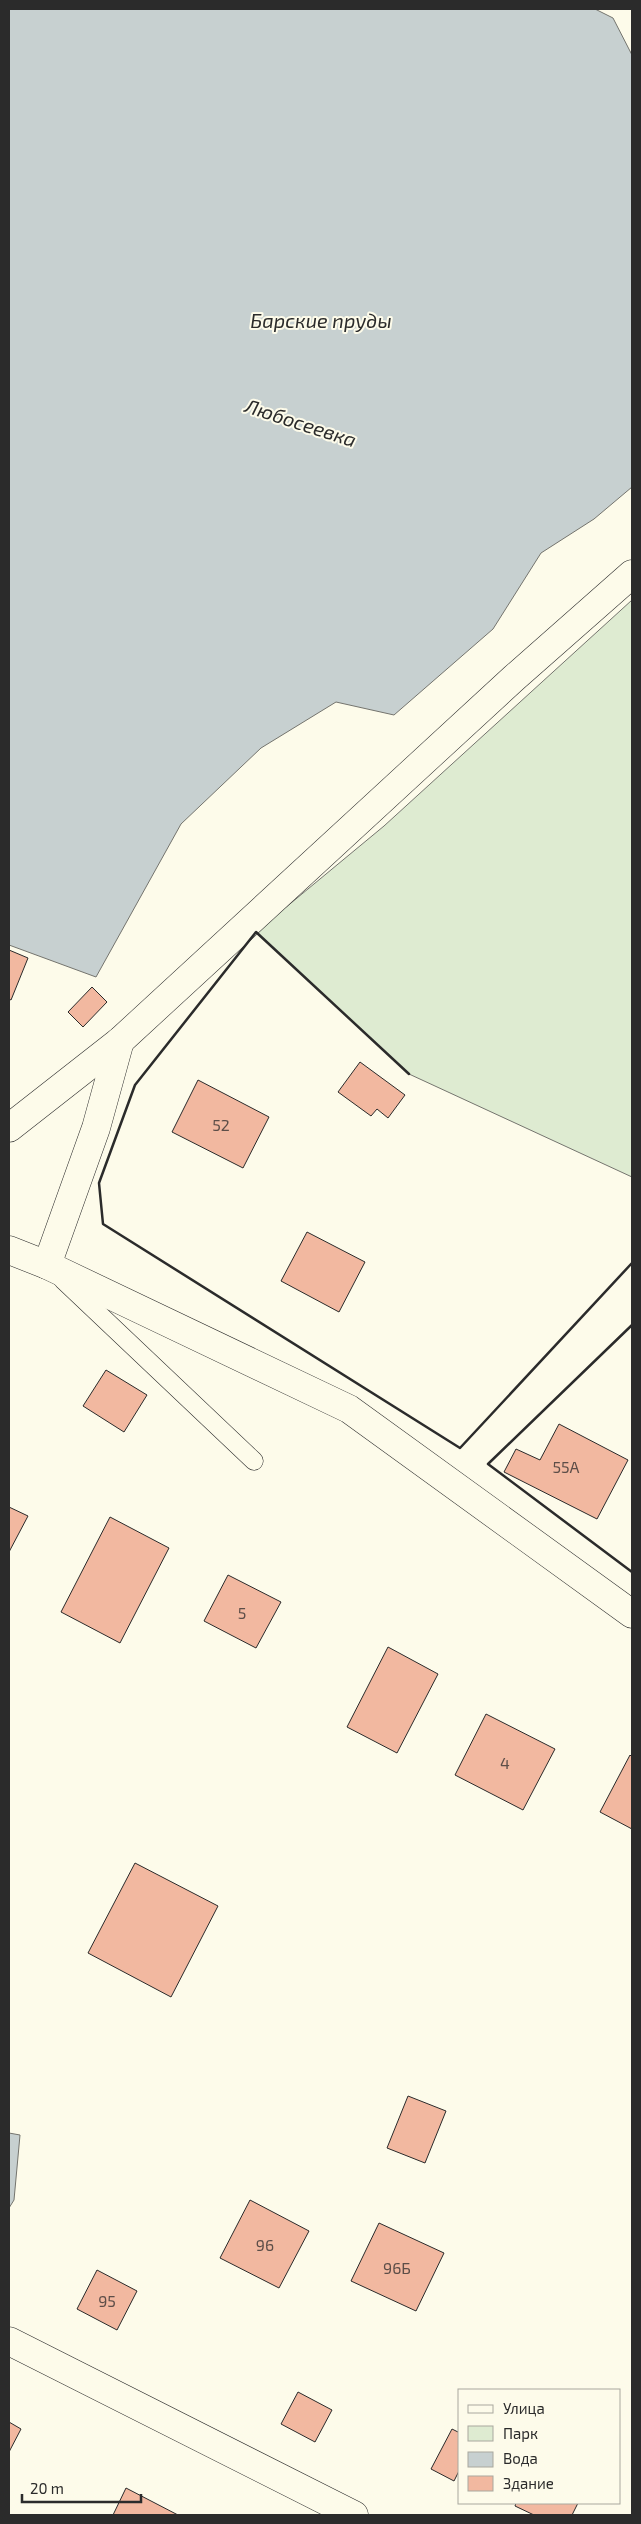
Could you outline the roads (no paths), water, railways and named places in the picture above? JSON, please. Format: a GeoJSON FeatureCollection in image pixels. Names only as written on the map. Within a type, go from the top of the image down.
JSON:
{"type":"FeatureCollection","features":[{"type":"Feature","properties":{"kind":"street"},"geometry":{"type":"LineString","coordinates":[[9,1128],[120,1041],[514,678],[632,574]]}},
{"type":"Feature","properties":{"kind":"street"},"geometry":{"type":"LineString","coordinates":[[47,1264],[96,1128],[120,1041]]}},
{"type":"Feature","properties":{"kind":"street"},"geometry":{"type":"LineString","coordinates":[[9,1250],[47,1264],[350,1409],[632,1614]]}},
{"type":"Feature","properties":{"kind":"street"},"geometry":{"type":"LineString","coordinates":[[9,2341],[354,2515]]}},
{"type":"Feature","properties":{"kind":"lane"},"geometry":{"type":"LineString","coordinates":[[47,1264],[254,1461]]}},
{"type":"Feature","properties":{"kind":"water","name":"Барские пруды"},"geometry":{"type":"Polygon","coordinates":[[[9,9],[595,9],[613,18],[632,55],[632,487],[594,519],[541,553],[493,629],[394,715],[336,702],[261,748],[181,824],[96,977],[9,945],[9,9]]]}},
{"type":"Feature","properties":{"kind":"water"},"geometry":{"type":"Polygon","coordinates":[[[9,2133],[20,2135],[14,2200],[9,2208],[9,2133]]]}},
{"type":"Feature","properties":{"kind":"water label","name":"Любосеевка"},"geometry":{"type":"Point","coordinates":[301,422]}}]}
